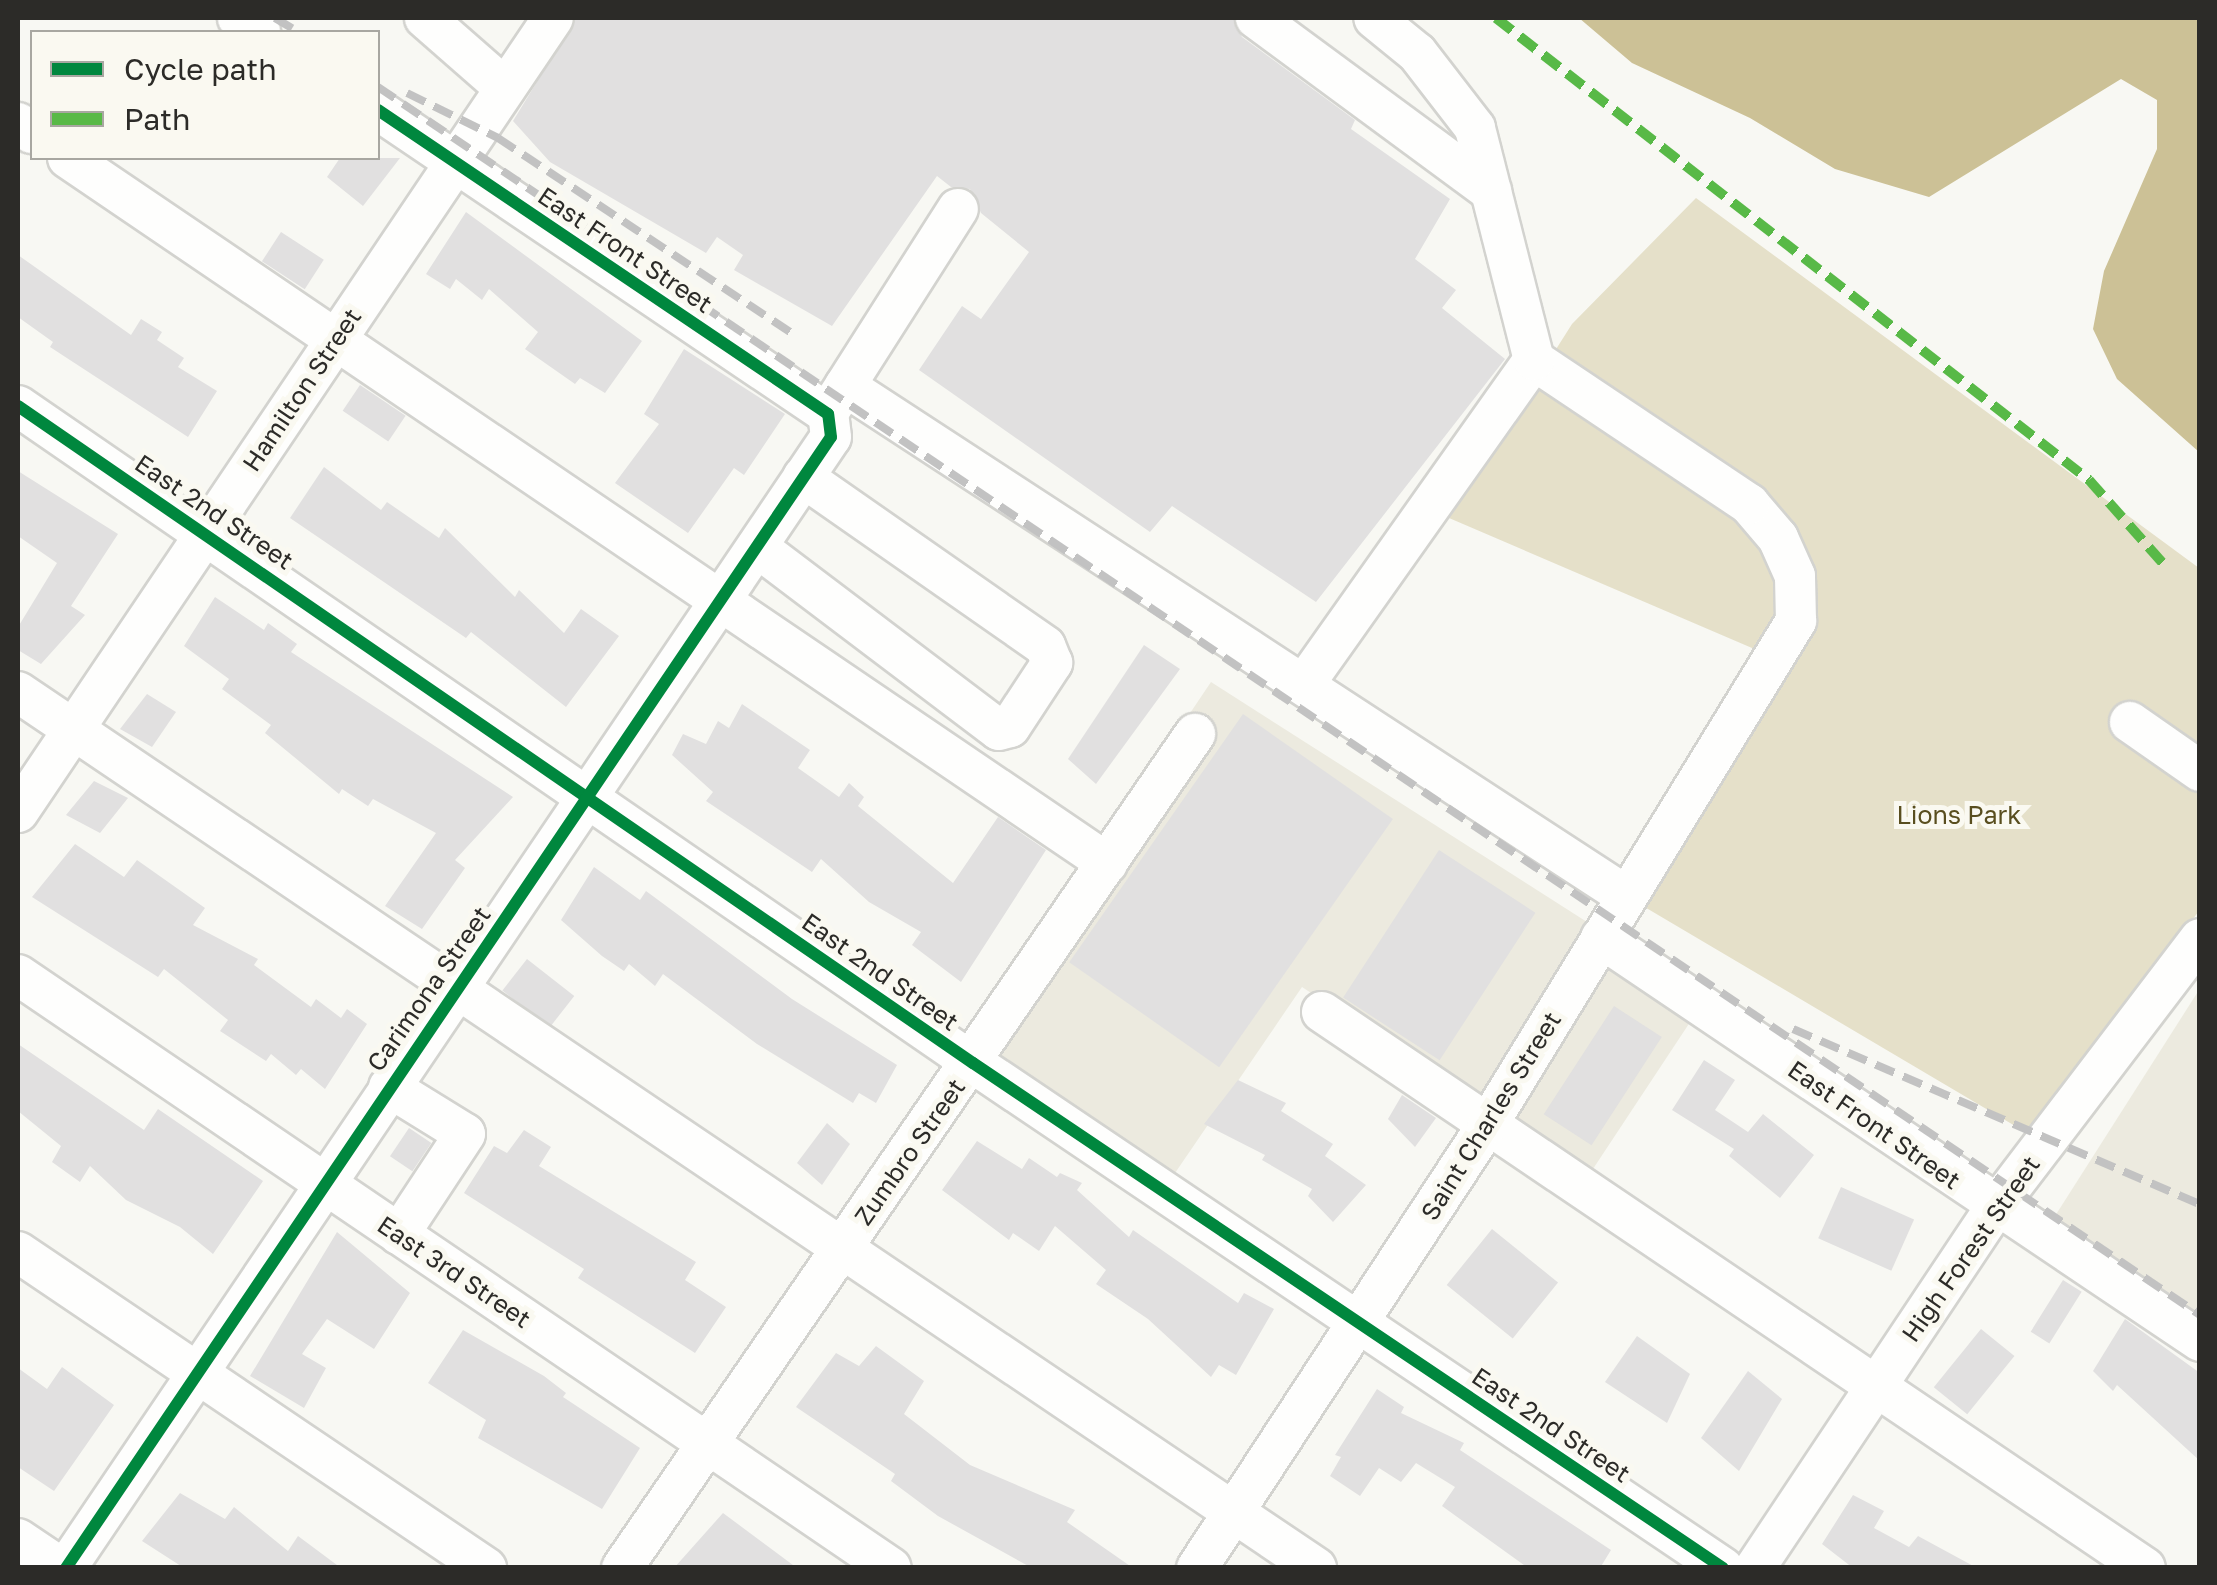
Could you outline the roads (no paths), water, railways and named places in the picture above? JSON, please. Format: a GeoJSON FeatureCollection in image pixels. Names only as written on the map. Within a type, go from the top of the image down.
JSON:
{"type":"FeatureCollection","features":[{"type":"Feature","properties":{"kind":"street"},"geometry":{"type":"LineString","coordinates":[[425,18],[505,88]]}},
{"type":"Feature","properties":{"kind":"street","name":"Hamilton Street"},"geometry":{"type":"LineString","coordinates":[[18,812],[553,18]]}},
{"type":"Feature","properties":{"kind":"street"},"geometry":{"type":"LineString","coordinates":[[1256,18],[1492,191]]}},
{"type":"Feature","properties":{"kind":"street"},"geometry":{"type":"LineString","coordinates":[[1374,18],[1417,52],[1475,128],[1534,360],[1305,683],[1626,896]]}},
{"type":"Feature","properties":{"kind":"street","name":"East Front Street"},"geometry":{"type":"LineString","coordinates":[[380,111],[834,412],[1305,683]]}},
{"type":"Feature","properties":{"kind":"street"},"geometry":{"type":"LineString","coordinates":[[71,160],[1107,864]]}},
{"type":"Feature","properties":{"kind":"street","name":"Carimona Street"},"geometry":{"type":"LineString","coordinates":[[63,1568],[322,1182],[590,799],[803,478],[834,412],[958,209]]}},
{"type":"Feature","properties":{"kind":"street","name":"Saint Charles Street"},"geometry":{"type":"LineString","coordinates":[[1198,1568],[1488,1124],[1796,621],[1795,576],[1778,538],[1749,504],[1534,360]]}},
{"type":"Feature","properties":{"kind":"street","name":"East 2nd Street"},"geometry":{"type":"LineString","coordinates":[[18,406],[973,1062],[1723,1568]]}},
{"type":"Feature","properties":{"kind":"street"},"geometry":{"type":"LineString","coordinates":[[757,547],[999,730],[1010,727],[1052,663],[1045,646],[803,478]]}},
{"type":"Feature","properties":{"kind":"street"},"geometry":{"type":"LineString","coordinates":[[18,692],[1316,1568]]}},
{"type":"Feature","properties":{"kind":"street"},"geometry":{"type":"LineString","coordinates":[[2130,722],[2200,770]]}},
{"type":"Feature","properties":{"kind":"street","name":"Zumbro Street"},"geometry":{"type":"LineString","coordinates":[[622,1568],[1195,734]]}},
{"type":"Feature","properties":{"kind":"street","name":"East Front Street"},"geometry":{"type":"LineString","coordinates":[[1601,938],[1995,1208],[2200,1342]]}},
{"type":"Feature","properties":{"kind":"street","name":"High Forest Street"},"geometry":{"type":"LineString","coordinates":[[1755,1568],[1995,1208],[2200,940]]}},
{"type":"Feature","properties":{"kind":"street","name":"East 3rd Street"},"geometry":{"type":"LineString","coordinates":[[18,975],[890,1568]]}},
{"type":"Feature","properties":{"kind":"street"},"geometry":{"type":"LineString","coordinates":[[1322,1012],[2145,1568]]}},
{"type":"Feature","properties":{"kind":"street"},"geometry":{"type":"LineString","coordinates":[[389,1087],[464,1134],[398,1234]]}},
{"type":"Feature","properties":{"kind":"street"},"geometry":{"type":"LineString","coordinates":[[18,1252],[486,1568]]}},
{"type":"Feature","properties":{"kind":"street"},"geometry":{"type":"LineString","coordinates":[[18,1539],[63,1568]]}},
{"type":"Feature","properties":{"kind":"railway"},"geometry":{"type":"LineString","coordinates":[[275,18],[295,30]]}},
{"type":"Feature","properties":{"kind":"railway"},"geometry":{"type":"LineString","coordinates":[[380,88],[2200,1315]]}},
{"type":"Feature","properties":{"kind":"railway"},"geometry":{"type":"LineString","coordinates":[[407,93],[498,138],[797,337]]}},
{"type":"Feature","properties":{"kind":"railway"},"geometry":{"type":"LineString","coordinates":[[1793,1029],[2200,1204]]}},
{"type":"Feature","properties":{"kind":"park label","name":"Lions Park"},"geometry":{"type":"Point","coordinates":[1959,815]}}]}
